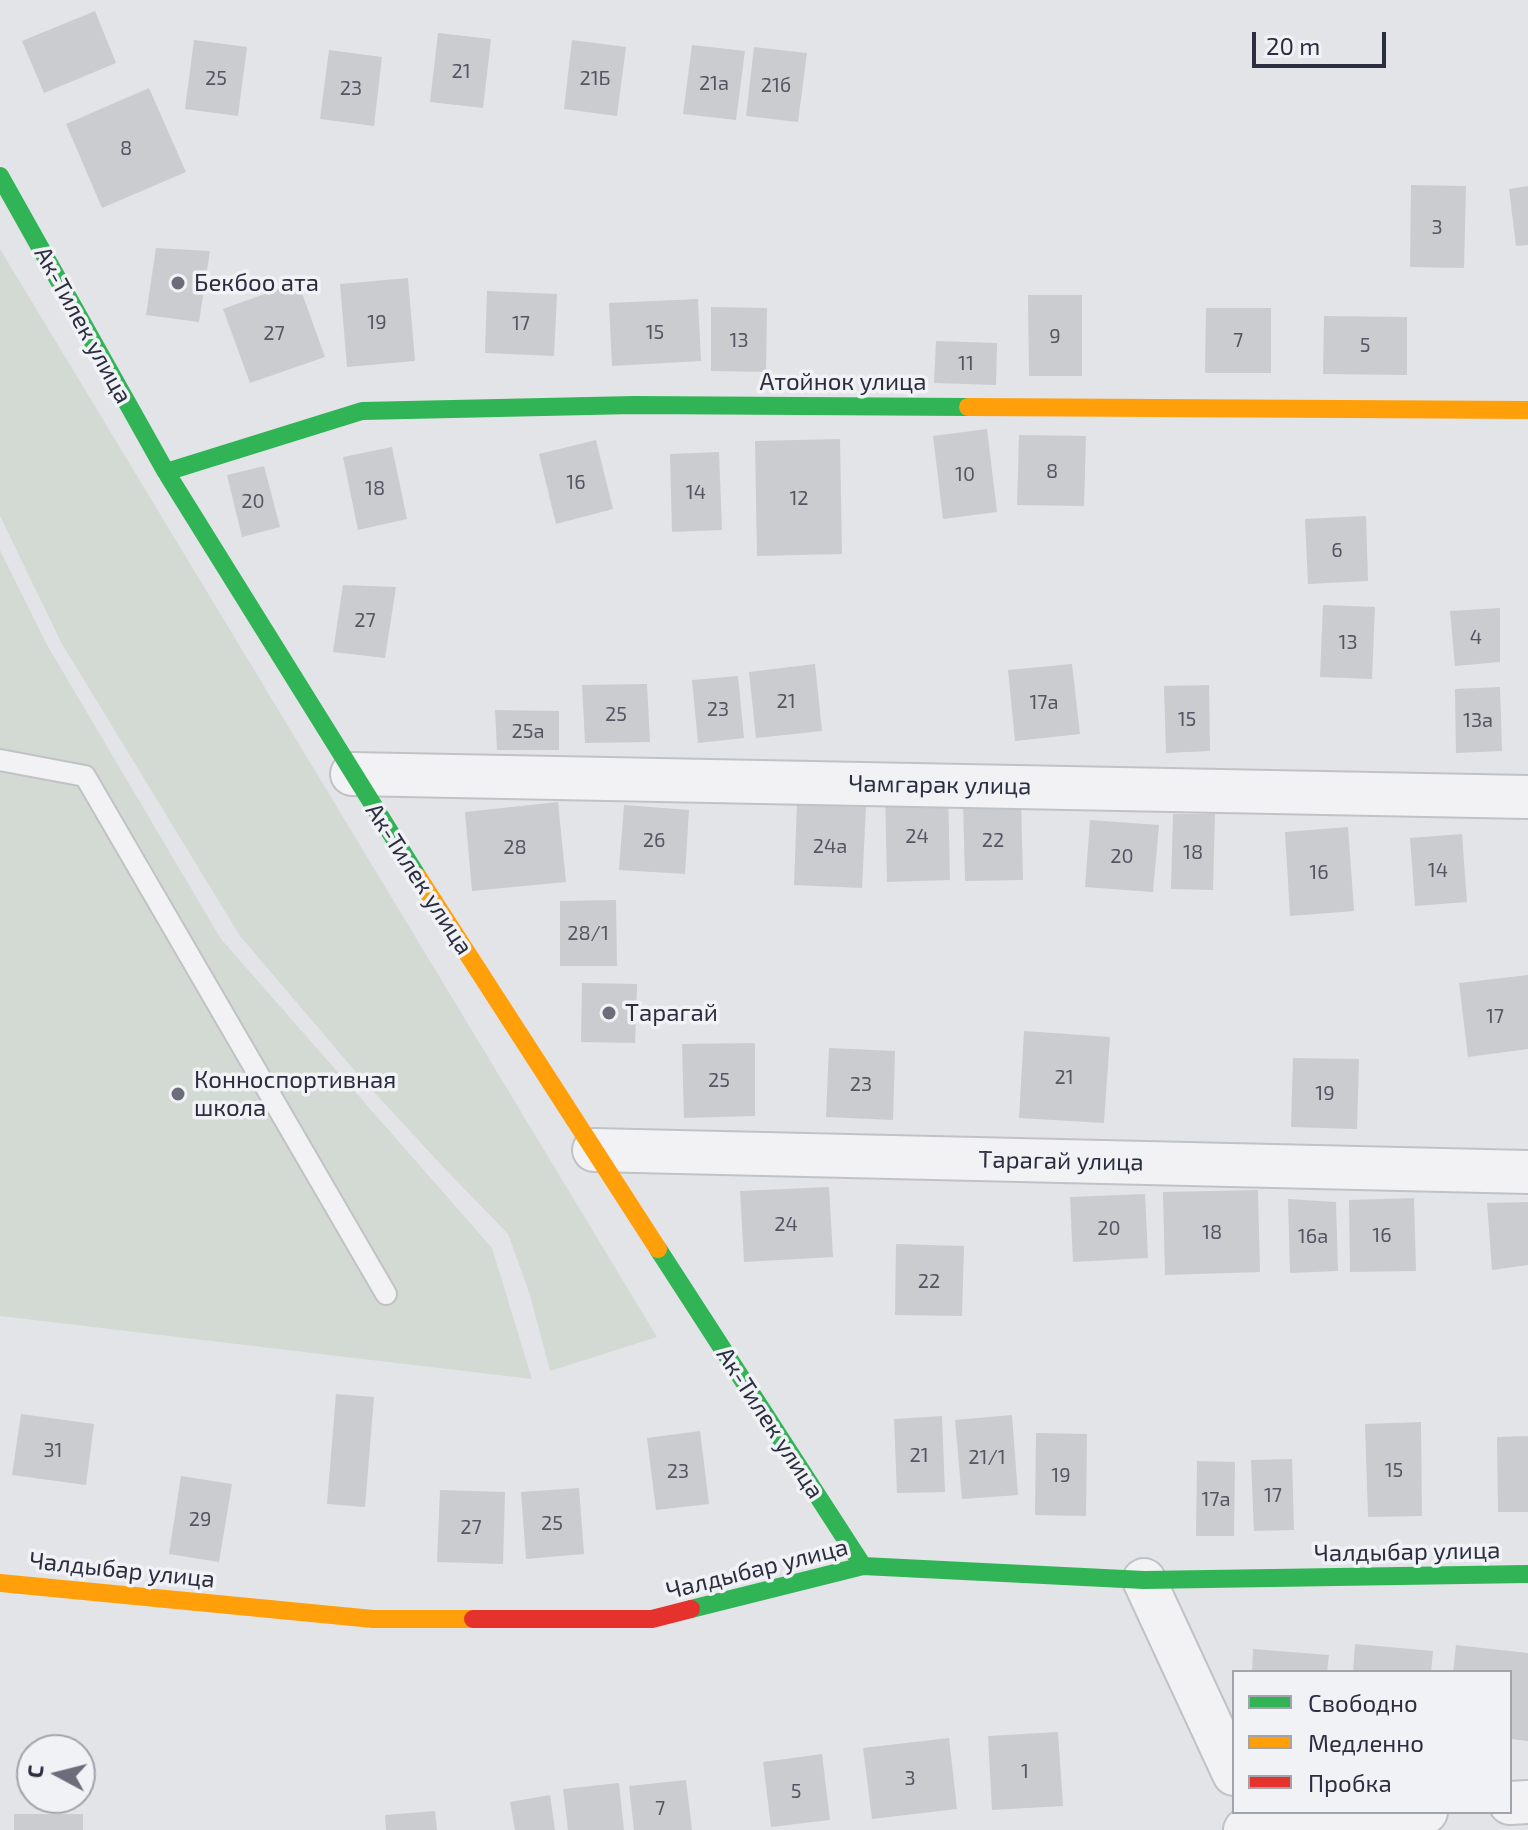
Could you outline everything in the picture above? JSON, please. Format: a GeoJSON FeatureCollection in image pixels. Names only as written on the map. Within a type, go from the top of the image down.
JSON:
{"type":"FeatureCollection","features":[{"type":"Feature","properties":{"kind":"street","name":"Ак-Тилек улица"},"geometry":{"type":"LineString","coordinates":[[0,176],[166,472],[352,774],[863,1566]]}},
{"type":"Feature","properties":{"kind":"street","name":"Атойнок улица"},"geometry":{"type":"LineString","coordinates":[[166,472],[362,411],[634,405],[1528,410]]}},
{"type":"Feature","properties":{"kind":"street","name":"Чамгарак улица"},"geometry":{"type":"LineString","coordinates":[[352,774],[1528,797]]}},
{"type":"Feature","properties":{"kind":"street","name":"Тарагай улица"},"geometry":{"type":"LineString","coordinates":[[594,1150],[1528,1172]]}},
{"type":"Feature","properties":{"kind":"street","name":"Чалдыбар улица"},"geometry":{"type":"LineString","coordinates":[[0,1583],[373,1619],[652,1619],[863,1566],[1144,1580],[1528,1574]]}},
{"type":"Feature","properties":{"kind":"street"},"geometry":{"type":"LineString","coordinates":[[1144,1580],[1232,1770]]}},
{"type":"Feature","properties":{"kind":"street"},"geometry":{"type":"LineString","coordinates":[[1254,1825],[1400,1814]]}},
{"type":"Feature","properties":{"kind":"lane"},"geometry":{"type":"LineString","coordinates":[[0,760],[85,776],[386,1294]]}},
{"type":"Feature","properties":{"kind":"shaded area"},"geometry":{"type":"Polygon","coordinates":[[[0,249],[657,1337],[550,1371],[530,1295],[508,1234],[361,1078],[240,936],[62,644],[0,516],[0,249]]]}},
{"type":"Feature","properties":{"kind":"shaded area","name":"Конноспортивная школа"},"geometry":{"type":"Polygon","coordinates":[[[0,550],[47,645],[221,939],[492,1248],[532,1379],[0,1316],[0,550]]]}},
{"type":"Feature","properties":{"kind":"building"},"geometry":{"type":"Polygon","coordinates":[[[95,11],[116,63],[44,93],[22,41],[95,11]]]}},
{"type":"Feature","properties":{"kind":"building"},"geometry":{"type":"Polygon","coordinates":[[[438,33],[491,39],[483,108],[430,102],[438,33]]]}},
{"type":"Feature","properties":{"kind":"building"},"geometry":{"type":"Polygon","coordinates":[[[194,40],[247,47],[238,116],[185,109],[194,40]]]}},
{"type":"Feature","properties":{"kind":"building"},"geometry":{"type":"Polygon","coordinates":[[[572,40],[626,47],[617,116],[564,109],[572,40]]]}},
{"type":"Feature","properties":{"kind":"building"},"geometry":{"type":"Polygon","coordinates":[[[692,45],[745,51],[736,120],[683,114],[692,45]]]}},
{"type":"Feature","properties":{"kind":"building"},"geometry":{"type":"Polygon","coordinates":[[[754,47],[807,53],[798,122],[746,116],[754,47]]]}},
{"type":"Feature","properties":{"kind":"building"},"geometry":{"type":"Polygon","coordinates":[[[329,50],[382,57],[374,126],[320,119],[329,50]]]}},
{"type":"Feature","properties":{"kind":"building"},"geometry":{"type":"Polygon","coordinates":[[[149,88],[186,172],[102,208],[66,124],[149,88]]]}},
{"type":"Feature","properties":{"kind":"building"},"geometry":{"type":"Polygon","coordinates":[[[1411,185],[1466,186],[1464,268],[1410,267],[1411,185]]]}},
{"type":"Feature","properties":{"kind":"building"},"geometry":{"type":"Polygon","coordinates":[[[1528,186],[1528,245],[1516,246],[1509,189],[1528,186]]]}},
{"type":"Feature","properties":{"kind":"building","name":"Бекбоо ата"},"geometry":{"type":"Polygon","coordinates":[[[156,248],[210,251],[199,322],[146,315],[156,248]]]}},
{"type":"Feature","properties":{"kind":"building"},"geometry":{"type":"Polygon","coordinates":[[[408,278],[415,361],[347,367],[340,284],[408,278]]]}},
{"type":"Feature","properties":{"kind":"building"},"geometry":{"type":"Polygon","coordinates":[[[298,282],[325,357],[250,383],[223,309],[298,282]]]}},
{"type":"Feature","properties":{"kind":"building"},"geometry":{"type":"Polygon","coordinates":[[[487,291],[557,294],[554,356],[485,353],[487,291]]]}},
{"type":"Feature","properties":{"kind":"building"},"geometry":{"type":"Polygon","coordinates":[[[1028,295],[1082,295],[1082,376],[1029,376],[1028,295]]]}},
{"type":"Feature","properties":{"kind":"building"},"geometry":{"type":"Polygon","coordinates":[[[698,299],[701,361],[612,366],[609,303],[698,299]]]}},
{"type":"Feature","properties":{"kind":"building"},"geometry":{"type":"Polygon","coordinates":[[[711,307],[767,308],[766,372],[711,371],[711,307]]]}},
{"type":"Feature","properties":{"kind":"building"},"geometry":{"type":"Polygon","coordinates":[[[1206,308],[1271,308],[1271,373],[1205,373],[1206,308]]]}},
{"type":"Feature","properties":{"kind":"building"},"geometry":{"type":"Polygon","coordinates":[[[1324,316],[1407,317],[1407,375],[1323,374],[1324,316]]]}},
{"type":"Feature","properties":{"kind":"building"},"geometry":{"type":"Polygon","coordinates":[[[936,341],[997,343],[996,385],[934,383],[936,341]]]}},
{"type":"Feature","properties":{"kind":"building"},"geometry":{"type":"Polygon","coordinates":[[[987,429],[997,512],[943,519],[933,436],[987,429]]]}},
{"type":"Feature","properties":{"kind":"building"},"geometry":{"type":"Polygon","coordinates":[[[1019,435],[1086,436],[1084,506],[1017,505],[1019,435]]]}},
{"type":"Feature","properties":{"kind":"building"},"geometry":{"type":"Polygon","coordinates":[[[840,439],[842,554],[757,556],[755,441],[840,439]]]}},
{"type":"Feature","properties":{"kind":"building"},"geometry":{"type":"Polygon","coordinates":[[[596,440],[613,509],[556,524],[539,454],[596,440]]]}},
{"type":"Feature","properties":{"kind":"building"},"geometry":{"type":"Polygon","coordinates":[[[392,447],[407,519],[358,530],[343,457],[392,447]]]}},
{"type":"Feature","properties":{"kind":"building"},"geometry":{"type":"Polygon","coordinates":[[[719,452],[722,530],[672,532],[670,454],[719,452]]]}},
{"type":"Feature","properties":{"kind":"building"},"geometry":{"type":"Polygon","coordinates":[[[264,466],[280,527],[242,537],[227,475],[264,466]]]}},
{"type":"Feature","properties":{"kind":"building"},"geometry":{"type":"Polygon","coordinates":[[[1366,516],[1368,581],[1308,584],[1305,519],[1366,516]]]}},
{"type":"Feature","properties":{"kind":"building"},"geometry":{"type":"Polygon","coordinates":[[[343,585],[396,587],[385,658],[333,652],[343,585]]]}},
{"type":"Feature","properties":{"kind":"building"},"geometry":{"type":"Polygon","coordinates":[[[1323,605],[1375,607],[1372,679],[1320,677],[1323,605]]]}},
{"type":"Feature","properties":{"kind":"building"},"geometry":{"type":"Polygon","coordinates":[[[1500,608],[1500,662],[1455,666],[1450,611],[1500,608]]]}},
{"type":"Feature","properties":{"kind":"building"},"geometry":{"type":"Polygon","coordinates":[[[815,664],[822,731],[756,738],[749,672],[815,664]]]}},
{"type":"Feature","properties":{"kind":"building"},"geometry":{"type":"Polygon","coordinates":[[[1072,664],[1080,734],[1015,741],[1008,670],[1072,664]]]}},
{"type":"Feature","properties":{"kind":"building"},"geometry":{"type":"Polygon","coordinates":[[[738,676],[744,738],[698,743],[692,680],[738,676]]]}},
{"type":"Feature","properties":{"kind":"building"},"geometry":{"type":"Polygon","coordinates":[[[647,684],[650,742],[585,743],[582,685],[647,684]]]}},
{"type":"Feature","properties":{"kind":"building"},"geometry":{"type":"Polygon","coordinates":[[[1209,685],[1210,751],[1166,753],[1164,686],[1209,685]]]}},
{"type":"Feature","properties":{"kind":"building"},"geometry":{"type":"Polygon","coordinates":[[[1500,687],[1502,751],[1456,753],[1455,689],[1500,687]]]}},
{"type":"Feature","properties":{"kind":"building"},"geometry":{"type":"Polygon","coordinates":[[[495,710],[559,711],[559,750],[497,750],[495,710]]]}},
{"type":"Feature","properties":{"kind":"building"},"geometry":{"type":"Polygon","coordinates":[[[948,789],[950,880],[887,882],[885,791],[948,789]]]}},
{"type":"Feature","properties":{"kind":"building"},"geometry":{"type":"Polygon","coordinates":[[[1021,799],[1023,880],[965,881],[963,801],[1021,799]]]}},
{"type":"Feature","properties":{"kind":"building"},"geometry":{"type":"Polygon","coordinates":[[[558,802],[566,882],[472,891],[465,812],[558,802]]]}},
{"type":"Feature","properties":{"kind":"building"},"geometry":{"type":"Polygon","coordinates":[[[797,804],[866,807],[862,888],[794,885],[797,804]]]}},
{"type":"Feature","properties":{"kind":"building"},"geometry":{"type":"Polygon","coordinates":[[[624,805],[689,810],[685,874],[619,870],[624,805]]]}},
{"type":"Feature","properties":{"kind":"building"},"geometry":{"type":"Polygon","coordinates":[[[1173,814],[1215,814],[1213,890],[1171,889],[1173,814]]]}},
{"type":"Feature","properties":{"kind":"building"},"geometry":{"type":"Polygon","coordinates":[[[1090,820],[1159,825],[1153,892],[1085,887],[1090,820]]]}},
{"type":"Feature","properties":{"kind":"building"},"geometry":{"type":"Polygon","coordinates":[[[1348,827],[1354,911],[1290,916],[1285,832],[1348,827]]]}},
{"type":"Feature","properties":{"kind":"building"},"geometry":{"type":"Polygon","coordinates":[[[1462,834],[1467,902],[1415,906],[1410,838],[1462,834]]]}},
{"type":"Feature","properties":{"kind":"building"},"geometry":{"type":"Polygon","coordinates":[[[616,900],[617,966],[560,966],[560,901],[616,900]]]}},
{"type":"Feature","properties":{"kind":"building"},"geometry":{"type":"Polygon","coordinates":[[[1528,975],[1528,1049],[1468,1057],[1459,983],[1528,975]]]}},
{"type":"Feature","properties":{"kind":"building","name":"Тарагай"},"geometry":{"type":"Polygon","coordinates":[[[582,983],[637,984],[635,1043],[581,1042],[582,983]]]}},
{"type":"Feature","properties":{"kind":"building"},"geometry":{"type":"Polygon","coordinates":[[[1024,1031],[1110,1037],[1104,1123],[1019,1118],[1024,1031]]]}},
{"type":"Feature","properties":{"kind":"building"},"geometry":{"type":"Polygon","coordinates":[[[755,1043],[755,1116],[684,1118],[682,1044],[755,1043]]]}},
{"type":"Feature","properties":{"kind":"building"},"geometry":{"type":"Polygon","coordinates":[[[829,1048],[895,1051],[893,1120],[826,1117],[829,1048]]]}},
{"type":"Feature","properties":{"kind":"building"},"geometry":{"type":"Polygon","coordinates":[[[1293,1058],[1359,1059],[1357,1129],[1291,1127],[1293,1058]]]}},
{"type":"Feature","properties":{"kind":"building"},"geometry":{"type":"Polygon","coordinates":[[[829,1187],[833,1257],[744,1262],[740,1191],[829,1187]]]}},
{"type":"Feature","properties":{"kind":"building"},"geometry":{"type":"Polygon","coordinates":[[[1258,1190],[1260,1272],[1165,1275],[1163,1192],[1258,1190]]]}},
{"type":"Feature","properties":{"kind":"building"},"geometry":{"type":"Polygon","coordinates":[[[1145,1194],[1148,1258],[1073,1262],[1070,1197],[1145,1194]]]}},
{"type":"Feature","properties":{"kind":"building"},"geometry":{"type":"Polygon","coordinates":[[[1414,1198],[1416,1271],[1350,1272],[1349,1200],[1414,1198]]]}},
{"type":"Feature","properties":{"kind":"building"},"geometry":{"type":"Polygon","coordinates":[[[1288,1199],[1336,1202],[1338,1271],[1290,1273],[1288,1199]]]}},
{"type":"Feature","properties":{"kind":"building"},"geometry":{"type":"Polygon","coordinates":[[[1528,1202],[1528,1265],[1492,1270],[1487,1203],[1528,1202]]]}},
{"type":"Feature","properties":{"kind":"building"},"geometry":{"type":"Polygon","coordinates":[[[896,1244],[964,1246],[962,1316],[895,1315],[896,1244]]]}},
{"type":"Feature","properties":{"kind":"building"},"geometry":{"type":"Polygon","coordinates":[[[336,1394],[374,1397],[365,1507],[327,1504],[336,1394]]]}},
{"type":"Feature","properties":{"kind":"building"},"geometry":{"type":"Polygon","coordinates":[[[21,1414],[94,1424],[86,1485],[12,1475],[21,1414]]]}},
{"type":"Feature","properties":{"kind":"building"},"geometry":{"type":"Polygon","coordinates":[[[1012,1415],[1018,1495],[962,1499],[955,1420],[1012,1415]]]}},
{"type":"Feature","properties":{"kind":"building"},"geometry":{"type":"Polygon","coordinates":[[[942,1416],[945,1492],[897,1493],[894,1419],[942,1416]]]}},
{"type":"Feature","properties":{"kind":"building"},"geometry":{"type":"Polygon","coordinates":[[[1421,1422],[1422,1516],[1368,1517],[1365,1424],[1421,1422]]]}},
{"type":"Feature","properties":{"kind":"building"},"geometry":{"type":"Polygon","coordinates":[[[700,1431],[709,1504],[656,1510],[647,1438],[700,1431]]]}},
{"type":"Feature","properties":{"kind":"building"},"geometry":{"type":"Polygon","coordinates":[[[1036,1433],[1087,1434],[1086,1516],[1035,1515],[1036,1433]]]}},
{"type":"Feature","properties":{"kind":"building"},"geometry":{"type":"Polygon","coordinates":[[[1528,1436],[1528,1512],[1498,1512],[1497,1437],[1528,1436]]]}},
{"type":"Feature","properties":{"kind":"building"},"geometry":{"type":"Polygon","coordinates":[[[1292,1459],[1294,1530],[1254,1531],[1251,1460],[1292,1459]]]}},
{"type":"Feature","properties":{"kind":"building"},"geometry":{"type":"Polygon","coordinates":[[[1197,1461],[1235,1462],[1234,1536],[1196,1536],[1197,1461]]]}},
{"type":"Feature","properties":{"kind":"building"},"geometry":{"type":"Polygon","coordinates":[[[181,1476],[232,1484],[219,1562],[169,1554],[181,1476]]]}},
{"type":"Feature","properties":{"kind":"building"},"geometry":{"type":"Polygon","coordinates":[[[579,1488],[584,1554],[526,1559],[521,1492],[579,1488]]]}},
{"type":"Feature","properties":{"kind":"building"},"geometry":{"type":"Polygon","coordinates":[[[440,1490],[505,1492],[503,1564],[437,1562],[440,1490]]]}},
{"type":"Feature","properties":{"kind":"building"},"geometry":{"type":"Polygon","coordinates":[[[1355,1644],[1433,1651],[1431,1670],[1353,1670],[1355,1644]]]}},
{"type":"Feature","properties":{"kind":"building"},"geometry":{"type":"Polygon","coordinates":[[[1456,1645],[1528,1653],[1528,1741],[1512,1739],[1512,1670],[1453,1670],[1456,1645]]]}},
{"type":"Feature","properties":{"kind":"building"},"geometry":{"type":"Polygon","coordinates":[[[1253,1649],[1329,1655],[1327,1670],[1252,1670],[1253,1649]]]}},
{"type":"Feature","properties":{"kind":"building"},"geometry":{"type":"Polygon","coordinates":[[[1058,1732],[1063,1806],[992,1810],[988,1736],[1058,1732]]]}},
{"type":"Feature","properties":{"kind":"building"},"geometry":{"type":"Polygon","coordinates":[[[949,1738],[957,1809],[872,1819],[863,1748],[949,1738]]]}},
{"type":"Feature","properties":{"kind":"building"},"geometry":{"type":"Polygon","coordinates":[[[822,1754],[830,1820],[771,1827],[763,1762],[822,1754]]]}},
{"type":"Feature","properties":{"kind":"building"},"geometry":{"type":"Polygon","coordinates":[[[686,1780],[692,1830],[634,1830],[629,1786],[686,1780]]]}},
{"type":"Feature","properties":{"kind":"building"},"geometry":{"type":"Polygon","coordinates":[[[619,1783],[624,1830],[568,1830],[563,1789],[619,1783]]]}},
{"type":"Feature","properties":{"kind":"building"},"geometry":{"type":"Polygon","coordinates":[[[550,1795],[555,1830],[515,1830],[510,1802],[550,1795]]]}},
{"type":"Feature","properties":{"kind":"building"},"geometry":{"type":"Polygon","coordinates":[[[435,1811],[437,1830],[386,1830],[385,1815],[435,1811]]]}},
{"type":"Feature","properties":{"kind":"building"},"geometry":{"type":"Polygon","coordinates":[[[14,1814],[83,1814],[83,1830],[14,1830],[14,1814]]]}},
{"type":"Feature","properties":{"kind":"traffic: fast"},"geometry":{"type":"LineString","coordinates":[[0,176],[166,472],[418,877]]}},
{"type":"Feature","properties":{"kind":"traffic: fast"},"geometry":{"type":"LineString","coordinates":[[166,472],[362,411],[634,405],[968,407]]}},
{"type":"Feature","properties":{"kind":"traffic: fast"},"geometry":{"type":"LineString","coordinates":[[658,1249],[863,1566]]}},
{"type":"Feature","properties":{"kind":"traffic: fast"},"geometry":{"type":"LineString","coordinates":[[691,1609],[863,1566],[1144,1580],[1528,1574]]}},
{"type":"Feature","properties":{"kind":"traffic: slow"},"geometry":{"type":"LineString","coordinates":[[968,407],[1528,410]]}},
{"type":"Feature","properties":{"kind":"traffic: slow"},"geometry":{"type":"LineString","coordinates":[[418,877],[658,1249]]}},
{"type":"Feature","properties":{"kind":"traffic: slow"},"geometry":{"type":"LineString","coordinates":[[0,1583],[373,1619],[473,1619]]}},
{"type":"Feature","properties":{"kind":"traffic: jam"},"geometry":{"type":"LineString","coordinates":[[473,1619],[652,1619],[691,1609]]}},
{"type":"Feature","properties":{"kind":"place","name":"Бекбоо ата"},"geometry":{"type":"Point","coordinates":[178,283]}},
{"type":"Feature","properties":{"kind":"place","name":"Тарагай"},"geometry":{"type":"Point","coordinates":[609,1013]}},
{"type":"Feature","properties":{"kind":"place","name":"Конноспортивная школа"},"geometry":{"type":"Point","coordinates":[178,1094]}}]}
